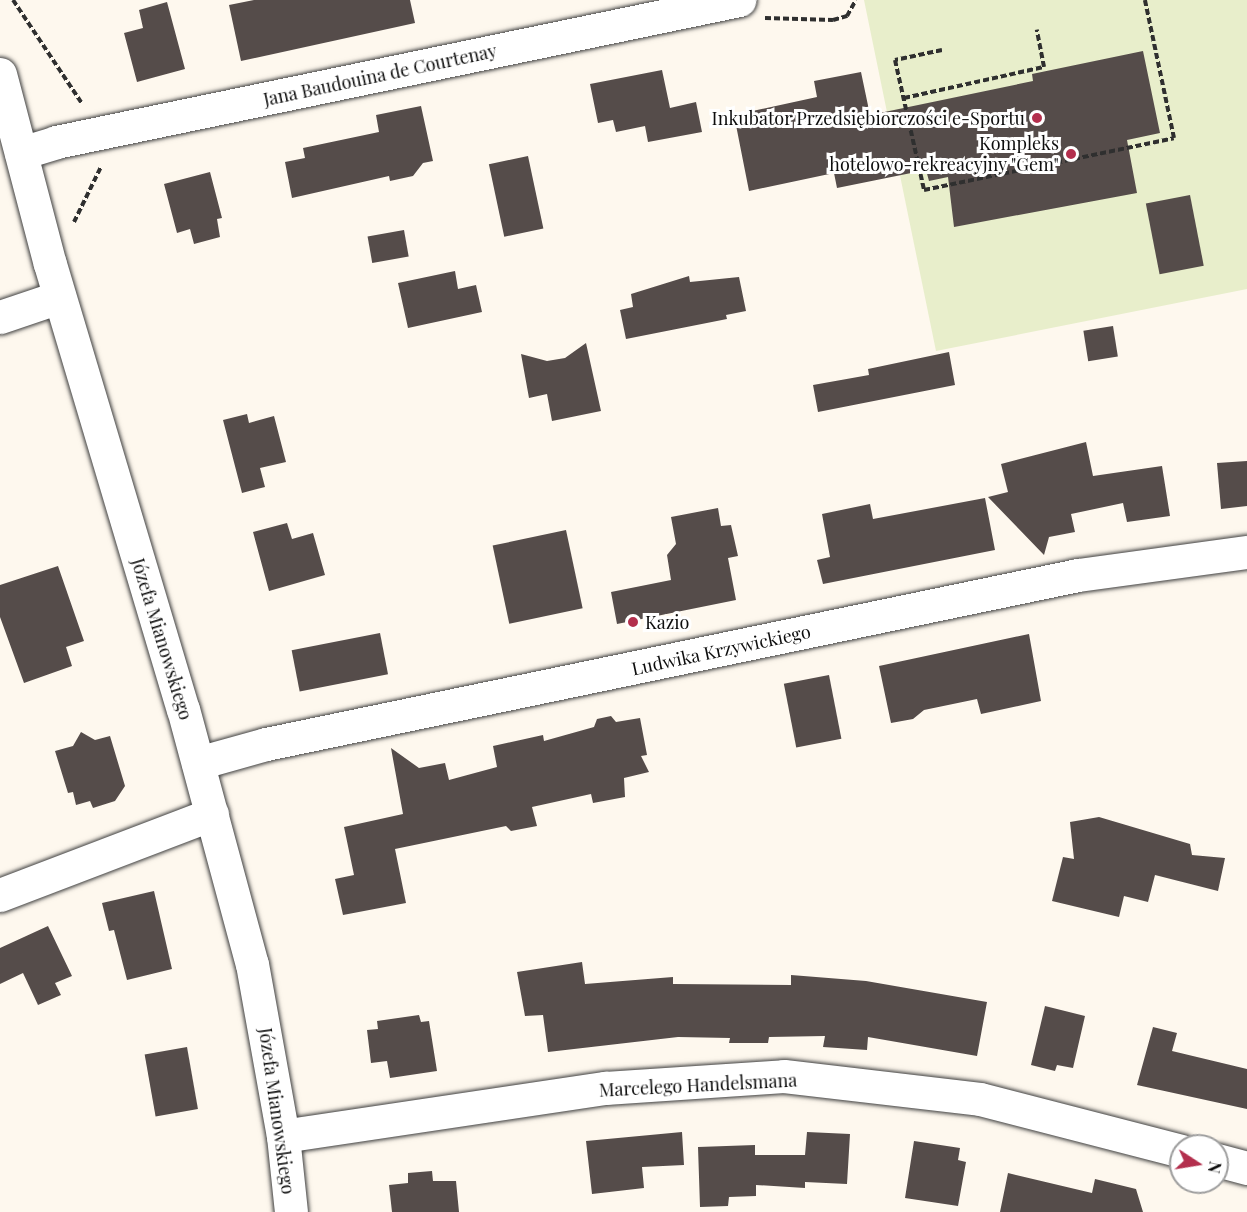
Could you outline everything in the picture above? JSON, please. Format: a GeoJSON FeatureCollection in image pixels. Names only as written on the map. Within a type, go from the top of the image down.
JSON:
{"type":"FeatureCollection","features":[{"type":"Feature","properties":{"kind":"street","name":"Jana Baudouina de Courtenay"},"geometry":{"type":"LineString","coordinates":[[21,153],[56,142],[739,0]]}},
{"type":"Feature","properties":{"kind":"street","name":"Józefa Mianowskiego"},"geometry":{"type":"LineString","coordinates":[[0,74],[59,297],[198,764],[257,984],[283,1136],[291,1212]]}},
{"type":"Feature","properties":{"kind":"street"},"geometry":{"type":"LineString","coordinates":[[0,317],[59,297]]}},
{"type":"Feature","properties":{"kind":"street","name":"Ludwika Krzywickiego"},"geometry":{"type":"LineString","coordinates":[[198,764],[266,744],[1078,575],[1247,552]]}},
{"type":"Feature","properties":{"kind":"street"},"geometry":{"type":"LineString","coordinates":[[0,895],[212,814]]}},
{"type":"Feature","properties":{"kind":"street","name":"Marcelego Handelsmana"},"geometry":{"type":"LineString","coordinates":[[283,1136],[605,1088],[784,1076],[980,1098],[1169,1148]]}},
{"type":"Feature","properties":{"kind":"street"},"geometry":{"type":"LineString","coordinates":[[1229,1163],[1247,1168]]}},
{"type":"Feature","properties":{"kind":"path"},"geometry":{"type":"LineString","coordinates":[[13,0],[72,93],[86,108]]}},
{"type":"Feature","properties":{"kind":"path"},"geometry":{"type":"LineString","coordinates":[[942,50],[896,60],[924,190],[1174,138],[1145,0]]}},
{"type":"Feature","properties":{"kind":"path"},"geometry":{"type":"LineString","coordinates":[[904,98],[1044,67],[1037,30]]}},
{"type":"Feature","properties":{"kind":"path"},"geometry":{"type":"LineString","coordinates":[[72,226],[106,156]]}},
{"type":"Feature","properties":{"kind":"green space","name":"Kompleks hotelowo-rekreacyjny \"Gem\""},"geometry":{"type":"Polygon","coordinates":[[[864,0],[1247,0],[1247,289],[936,351],[864,0]]]}},
{"type":"Feature","properties":{"kind":"building"},"geometry":{"type":"Polygon","coordinates":[[[254,0],[410,0],[415,23],[241,61],[229,5],[254,0]]]}},
{"type":"Feature","properties":{"kind":"building"},"geometry":{"type":"Polygon","coordinates":[[[167,2],[185,69],[137,82],[124,33],[143,28],[139,10],[167,2]]]}},
{"type":"Feature","properties":{"kind":"building"},"geometry":{"type":"Polygon","coordinates":[[[1143,51],[1160,133],[1127,140],[1137,193],[954,227],[948,177],[929,181],[926,170],[837,188],[834,173],[749,191],[734,115],[817,97],[814,81],[861,72],[870,115],[1033,81],[1032,74],[1143,51]]]}},
{"type":"Feature","properties":{"kind":"building"},"geometry":{"type":"Polygon","coordinates":[[[662,70],[670,108],[696,102],[702,132],[648,142],[645,126],[616,132],[613,120],[598,123],[590,84],[662,70]]]}},
{"type":"Feature","properties":{"kind":"building"},"geometry":{"type":"Polygon","coordinates":[[[421,106],[433,161],[423,163],[413,176],[390,181],[389,176],[292,198],[285,162],[305,158],[303,148],[379,132],[376,115],[421,106]]]}},
{"type":"Feature","properties":{"kind":"building"},"geometry":{"type":"Polygon","coordinates":[[[528,156],[543,228],[504,237],[489,164],[528,156]]]}},
{"type":"Feature","properties":{"kind":"building"},"geometry":{"type":"Polygon","coordinates":[[[210,172],[222,218],[217,219],[220,237],[194,244],[190,229],[177,233],[164,184],[210,172]]]}},
{"type":"Feature","properties":{"kind":"building"},"geometry":{"type":"Polygon","coordinates":[[[1190,195],[1204,266],[1160,274],[1146,204],[1190,195]]]}},
{"type":"Feature","properties":{"kind":"building"},"geometry":{"type":"Polygon","coordinates":[[[404,230],[409,257],[372,263],[368,236],[404,230]]]}},
{"type":"Feature","properties":{"kind":"building"},"geometry":{"type":"Polygon","coordinates":[[[455,271],[458,289],[476,285],[482,312],[408,328],[398,283],[455,271]]]}},
{"type":"Feature","properties":{"kind":"building"},"geometry":{"type":"Polygon","coordinates":[[[689,276],[690,282],[739,277],[746,311],[726,315],[727,319],[626,339],[620,310],[633,307],[631,294],[689,276]]]}},
{"type":"Feature","properties":{"kind":"building"},"geometry":{"type":"Polygon","coordinates":[[[1113,326],[1118,357],[1088,361],[1083,331],[1113,326]]]}},
{"type":"Feature","properties":{"kind":"building"},"geometry":{"type":"Polygon","coordinates":[[[586,343],[601,411],[552,421],[547,394],[529,398],[521,354],[547,361],[565,358],[586,343]]]}},
{"type":"Feature","properties":{"kind":"building"},"geometry":{"type":"Polygon","coordinates":[[[949,352],[955,385],[818,412],[813,385],[869,375],[868,369],[949,352]]]}},
{"type":"Feature","properties":{"kind":"building"},"geometry":{"type":"Polygon","coordinates":[[[247,414],[249,423],[274,416],[286,462],[260,468],[265,487],[242,493],[223,420],[247,414]]]}},
{"type":"Feature","properties":{"kind":"building"},"geometry":{"type":"Polygon","coordinates":[[[1086,442],[1093,476],[1162,466],[1170,516],[1127,522],[1123,503],[1071,514],[1075,532],[1049,537],[1044,555],[988,497],[1008,492],[1001,464],[1086,442]]]}},
{"type":"Feature","properties":{"kind":"building"},"geometry":{"type":"Polygon","coordinates":[[[1247,461],[1247,506],[1221,509],[1217,463],[1247,461]]]}},
{"type":"Feature","properties":{"kind":"building"},"geometry":{"type":"Polygon","coordinates":[[[985,498],[995,550],[823,584],[817,560],[830,557],[822,514],[870,504],[873,519],[985,498]]]}},
{"type":"Feature","properties":{"kind":"building"},"geometry":{"type":"Polygon","coordinates":[[[718,508],[721,526],[731,525],[738,556],[728,558],[736,600],[617,624],[611,592],[671,580],[667,555],[676,544],[671,517],[718,508]]]}},
{"type":"Feature","properties":{"kind":"building"},"geometry":{"type":"Polygon","coordinates":[[[287,523],[292,539],[313,533],[325,575],[269,591],[253,532],[287,523]]]}},
{"type":"Feature","properties":{"kind":"building"},"geometry":{"type":"Polygon","coordinates":[[[566,530],[583,608],[509,624],[493,546],[566,530]]]}},
{"type":"Feature","properties":{"kind":"building"},"geometry":{"type":"Polygon","coordinates":[[[58,566],[84,641],[66,647],[72,666],[24,683],[0,617],[0,585],[58,566]]]}},
{"type":"Feature","properties":{"kind":"building"},"geometry":{"type":"Polygon","coordinates":[[[380,633],[388,674],[300,691],[292,650],[380,633]]]}},
{"type":"Feature","properties":{"kind":"building"},"geometry":{"type":"Polygon","coordinates":[[[1029,634],[1041,701],[981,714],[977,699],[924,710],[913,719],[891,723],[879,666],[1029,634]]]}},
{"type":"Feature","properties":{"kind":"building"},"geometry":{"type":"Polygon","coordinates":[[[829,675],[841,739],[796,748],[784,684],[829,675]]]}},
{"type":"Feature","properties":{"kind":"building"},"geometry":{"type":"Polygon","coordinates":[[[611,716],[616,722],[640,718],[647,755],[641,756],[649,772],[624,778],[625,797],[593,803],[591,794],[532,807],[537,826],[511,831],[506,826],[395,849],[406,903],[343,915],[335,879],[354,875],[344,827],[403,814],[391,748],[419,768],[445,763],[449,780],[497,767],[493,746],[543,735],[544,741],[594,727],[597,719],[611,716]]]}},
{"type":"Feature","properties":{"kind":"building"},"geometry":{"type":"Polygon","coordinates":[[[81,732],[95,740],[110,736],[125,786],[115,801],[93,808],[90,801],[76,805],[73,792],[68,793],[55,751],[73,746],[81,732]]]}},
{"type":"Feature","properties":{"kind":"building"},"geometry":{"type":"Polygon","coordinates":[[[1099,817],[1190,844],[1192,855],[1225,858],[1218,891],[1155,875],[1148,902],[1124,896],[1119,917],[1052,901],[1063,857],[1074,859],[1070,822],[1099,817]]]}},
{"type":"Feature","properties":{"kind":"building"},"geometry":{"type":"Polygon","coordinates":[[[154,891],[172,969],[127,980],[114,930],[109,931],[102,903],[154,891]]]}},
{"type":"Feature","properties":{"kind":"building"},"geometry":{"type":"Polygon","coordinates":[[[48,926],[72,976],[55,983],[61,995],[38,1005],[23,973],[0,984],[0,948],[48,926]]]}},
{"type":"Feature","properties":{"kind":"building"},"geometry":{"type":"Polygon","coordinates":[[[582,962],[585,984],[673,977],[673,984],[791,985],[791,975],[866,981],[987,1002],[977,1056],[868,1037],[867,1050],[823,1047],[825,1036],[769,1037],[768,1043],[729,1043],[730,1038],[678,1037],[548,1052],[543,1015],[525,1016],[517,972],[582,962]]]}},
{"type":"Feature","properties":{"kind":"building"},"geometry":{"type":"Polygon","coordinates":[[[1045,1006],[1085,1016],[1073,1068],[1057,1065],[1055,1071],[1031,1065],[1045,1006]]]}},
{"type":"Feature","properties":{"kind":"building"},"geometry":{"type":"Polygon","coordinates":[[[419,1015],[421,1022],[429,1021],[437,1071],[390,1078],[387,1061],[371,1063],[367,1030],[378,1029],[377,1021],[419,1015]]]}},
{"type":"Feature","properties":{"kind":"building"},"geometry":{"type":"Polygon","coordinates":[[[1153,1027],[1177,1033],[1172,1051],[1247,1069],[1247,1109],[1137,1085],[1153,1027]]]}},
{"type":"Feature","properties":{"kind":"building"},"geometry":{"type":"Polygon","coordinates":[[[187,1047],[198,1109],[156,1117],[145,1054],[187,1047]]]}},
{"type":"Feature","properties":{"kind":"building"},"geometry":{"type":"Polygon","coordinates":[[[682,1132],[684,1165],[642,1167],[644,1188],[592,1194],[586,1141],[682,1132]]]}},
{"type":"Feature","properties":{"kind":"building"},"geometry":{"type":"Polygon","coordinates":[[[807,1132],[850,1134],[847,1184],[805,1182],[805,1188],[756,1185],[756,1196],[729,1197],[728,1206],[700,1207],[698,1147],[755,1145],[755,1155],[805,1155],[807,1132]]]}},
{"type":"Feature","properties":{"kind":"building"},"geometry":{"type":"Polygon","coordinates":[[[914,1141],[960,1148],[958,1160],[966,1162],[958,1206],[905,1198],[914,1141]]]}},
{"type":"Feature","properties":{"kind":"building"},"geometry":{"type":"Polygon","coordinates":[[[432,1171],[433,1181],[456,1181],[459,1212],[392,1212],[389,1185],[408,1183],[408,1173],[432,1171]]]}},
{"type":"Feature","properties":{"kind":"building"},"geometry":{"type":"Polygon","coordinates":[[[1008,1173],[1092,1193],[1095,1179],[1136,1189],[1143,1212],[1000,1212],[1008,1173]]]}},
{"type":"Feature","properties":{"kind":"place","name":"Inkubator Przedsiębiorczości e-Sportu"},"geometry":{"type":"Point","coordinates":[1037,118]}},
{"type":"Feature","properties":{"kind":"place","name":"Kompleks hotelowo-rekreacyjny \"Gem\""},"geometry":{"type":"Point","coordinates":[1071,154]}},
{"type":"Feature","properties":{"kind":"place","name":"Kazio"},"geometry":{"type":"Point","coordinates":[633,622]}}]}
